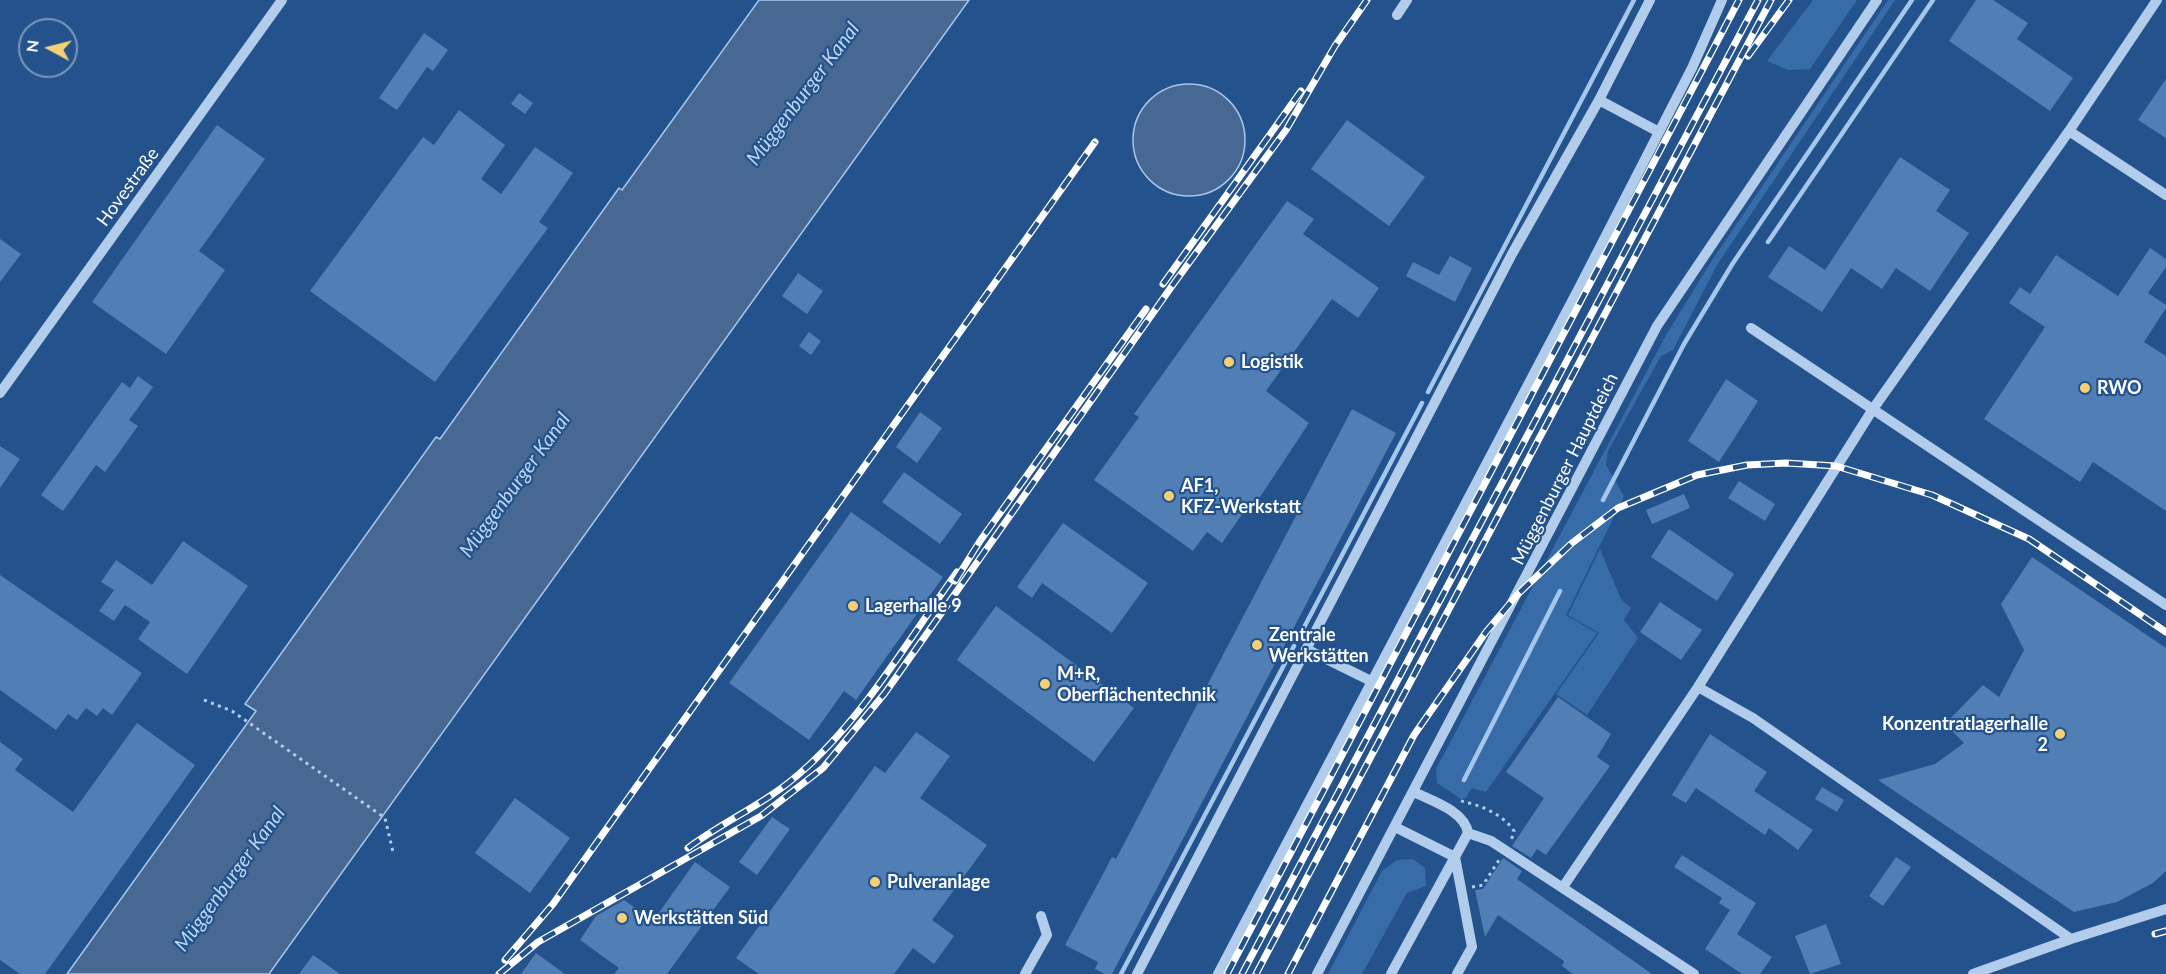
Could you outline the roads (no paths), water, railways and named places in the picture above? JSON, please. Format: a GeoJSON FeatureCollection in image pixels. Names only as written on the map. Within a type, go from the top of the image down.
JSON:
{"type":"FeatureCollection","features":[{"type":"Feature","properties":{"kind":"street","name":"Hovestraße"},"geometry":{"type":"LineString","coordinates":[[0,393],[282,0]]}},
{"type":"Feature","properties":{"kind":"street"},"geometry":{"type":"LineString","coordinates":[[1397,15],[1407,0]]}},
{"type":"Feature","properties":{"kind":"street"},"geometry":{"type":"LineString","coordinates":[[1137,974],[1512,254],[1599,100],[1650,0]]}},
{"type":"Feature","properties":{"kind":"street"},"geometry":{"type":"LineString","coordinates":[[1218,974],[1659,132],[1692,68],[1722,0]]}},
{"type":"Feature","properties":{"kind":"street","name":"Müggenburger Hauptdeich"},"geometry":{"type":"LineString","coordinates":[[1317,974],[1658,326],[1877,0]]}},
{"type":"Feature","properties":{"kind":"street"},"geometry":{"type":"LineString","coordinates":[[1563,887],[1698,687],[1873,409],[2069,131],[2157,0]]}},
{"type":"Feature","properties":{"kind":"street"},"geometry":{"type":"LineString","coordinates":[[1599,100],[1659,132]]}},
{"type":"Feature","properties":{"kind":"street"},"geometry":{"type":"LineString","coordinates":[[2069,131],[2166,195]]}},
{"type":"Feature","properties":{"kind":"street"},"geometry":{"type":"LineString","coordinates":[[1752,328],[2166,605]]}},
{"type":"Feature","properties":{"kind":"street"},"geometry":{"type":"LineString","coordinates":[[1306,649],[1371,681]]}},
{"type":"Feature","properties":{"kind":"street"},"geometry":{"type":"LineString","coordinates":[[1698,687],[1753,718],[2071,939]]}},
{"type":"Feature","properties":{"kind":"street"},"geometry":{"type":"LineString","coordinates":[[1391,974],[1468,833],[1467,826],[1461,818],[1414,792]]}},
{"type":"Feature","properties":{"kind":"street"},"geometry":{"type":"LineString","coordinates":[[1395,826],[1455,857]]}},
{"type":"Feature","properties":{"kind":"street"},"geometry":{"type":"LineString","coordinates":[[1468,833],[1491,841],[1506,850],[1694,974]]}},
{"type":"Feature","properties":{"kind":"street"},"geometry":{"type":"LineString","coordinates":[[1455,857],[1472,947],[1457,974]]}},
{"type":"Feature","properties":{"kind":"street"},"geometry":{"type":"LineString","coordinates":[[1973,974],[2071,939],[2166,909]]}},
{"type":"Feature","properties":{"kind":"street"},"geometry":{"type":"LineString","coordinates":[[1026,974],[1047,935],[1041,916]]}},
{"type":"Feature","properties":{"kind":"water","name":"Müggenburger Kanal"},"geometry":{"type":"Polygon","coordinates":[[[759,0],[969,0],[269,974],[67,974],[256,711],[245,704],[436,437],[440,439],[619,188],[622,190],[759,0]]]}},
{"type":"Feature","properties":{"kind":"water"},"geometry":{"type":"Polygon","coordinates":[[[1189,84],[1210,89],[1228,101],[1240,119],[1245,140],[1240,161],[1228,179],[1210,191],[1189,196],[1168,191],[1150,179],[1138,161],[1133,140],[1138,119],[1150,101],[1168,89],[1189,84]]]}},
{"type":"Feature","properties":{"kind":"waterway"},"geometry":{"type":"LineString","coordinates":[[1428,392],[1634,0]]}},
{"type":"Feature","properties":{"kind":"waterway"},"geometry":{"type":"LineString","coordinates":[[1603,500],[1684,344],[1733,263],[1912,0]]}},
{"type":"Feature","properties":{"kind":"waterway"},"geometry":{"type":"LineString","coordinates":[[1768,242],[1933,0]]}},
{"type":"Feature","properties":{"kind":"waterway"},"geometry":{"type":"LineString","coordinates":[[1300,635],[1422,403]]}},
{"type":"Feature","properties":{"kind":"waterway"},"geometry":{"type":"LineString","coordinates":[[1464,780],[1560,591]]}},
{"type":"Feature","properties":{"kind":"waterway"},"geometry":{"type":"LineString","coordinates":[[1121,974],[1294,646]]}},
{"type":"Feature","properties":{"kind":"railway"},"geometry":{"type":"LineString","coordinates":[[499,974],[538,942],[761,816],[823,768],[885,693],[1172,286],[1286,130],[1335,46],[1367,0]]}},
{"type":"Feature","properties":{"kind":"railway"},"geometry":{"type":"LineString","coordinates":[[1227,974],[1739,0]]}},
{"type":"Feature","properties":{"kind":"railway"},"geometry":{"type":"LineString","coordinates":[[1242,974],[1758,0]]}},
{"type":"Feature","properties":{"kind":"railway"},"geometry":{"type":"LineString","coordinates":[[1256,974],[1771,0]]}},
{"type":"Feature","properties":{"kind":"railway"},"geometry":{"type":"LineString","coordinates":[[1748,56],[1789,0]]}},
{"type":"Feature","properties":{"kind":"railway"},"geometry":{"type":"LineString","coordinates":[[1163,284],[1301,91]]}},
{"type":"Feature","properties":{"kind":"railway"},"geometry":{"type":"LineString","coordinates":[[505,960],[553,904],[1095,142]]}},
{"type":"Feature","properties":{"kind":"railway"},"geometry":{"type":"LineString","coordinates":[[955,581],[980,541],[1146,309]]}},
{"type":"Feature","properties":{"kind":"railway"},"geometry":{"type":"LineString","coordinates":[[1288,974],[1414,735],[1486,632],[1518,594],[1572,543],[1618,508],[1697,475],[1747,465],[1786,463],[1836,466],[1932,495],[2029,539],[2166,632]]}},
{"type":"Feature","properties":{"kind":"railway"},"geometry":{"type":"LineString","coordinates":[[688,848],[786,785],[822,752],[844,729],[884,678],[957,572]]}},
{"type":"Feature","properties":{"kind":"railway"},"geometry":{"type":"LineString","coordinates":[[2155,934],[2166,931]]}},
{"type":"Feature","properties":{"kind":"place","name":"Logistik"},"geometry":{"type":"Point","coordinates":[1229,362]}},
{"type":"Feature","properties":{"kind":"place","name":"RWO"},"geometry":{"type":"Point","coordinates":[2085,388]}},
{"type":"Feature","properties":{"kind":"place","name":"AF1, KFZ-Werkstatt"},"geometry":{"type":"Point","coordinates":[1169,496]}},
{"type":"Feature","properties":{"kind":"place","name":"Lagerhalle 9"},"geometry":{"type":"Point","coordinates":[853,606]}},
{"type":"Feature","properties":{"kind":"place","name":"Zentrale Werkstätten"},"geometry":{"type":"Point","coordinates":[1257,645]}},
{"type":"Feature","properties":{"kind":"place","name":"M+R, Oberflächentechnik"},"geometry":{"type":"Point","coordinates":[1045,684]}},
{"type":"Feature","properties":{"kind":"place","name":"Konzentratlagerhalle 2"},"geometry":{"type":"Point","coordinates":[2060,734]}},
{"type":"Feature","properties":{"kind":"place","name":"Pulveranlage"},"geometry":{"type":"Point","coordinates":[875,882]}},
{"type":"Feature","properties":{"kind":"place","name":"Werkstätten Süd"},"geometry":{"type":"Point","coordinates":[622,918]}}]}
